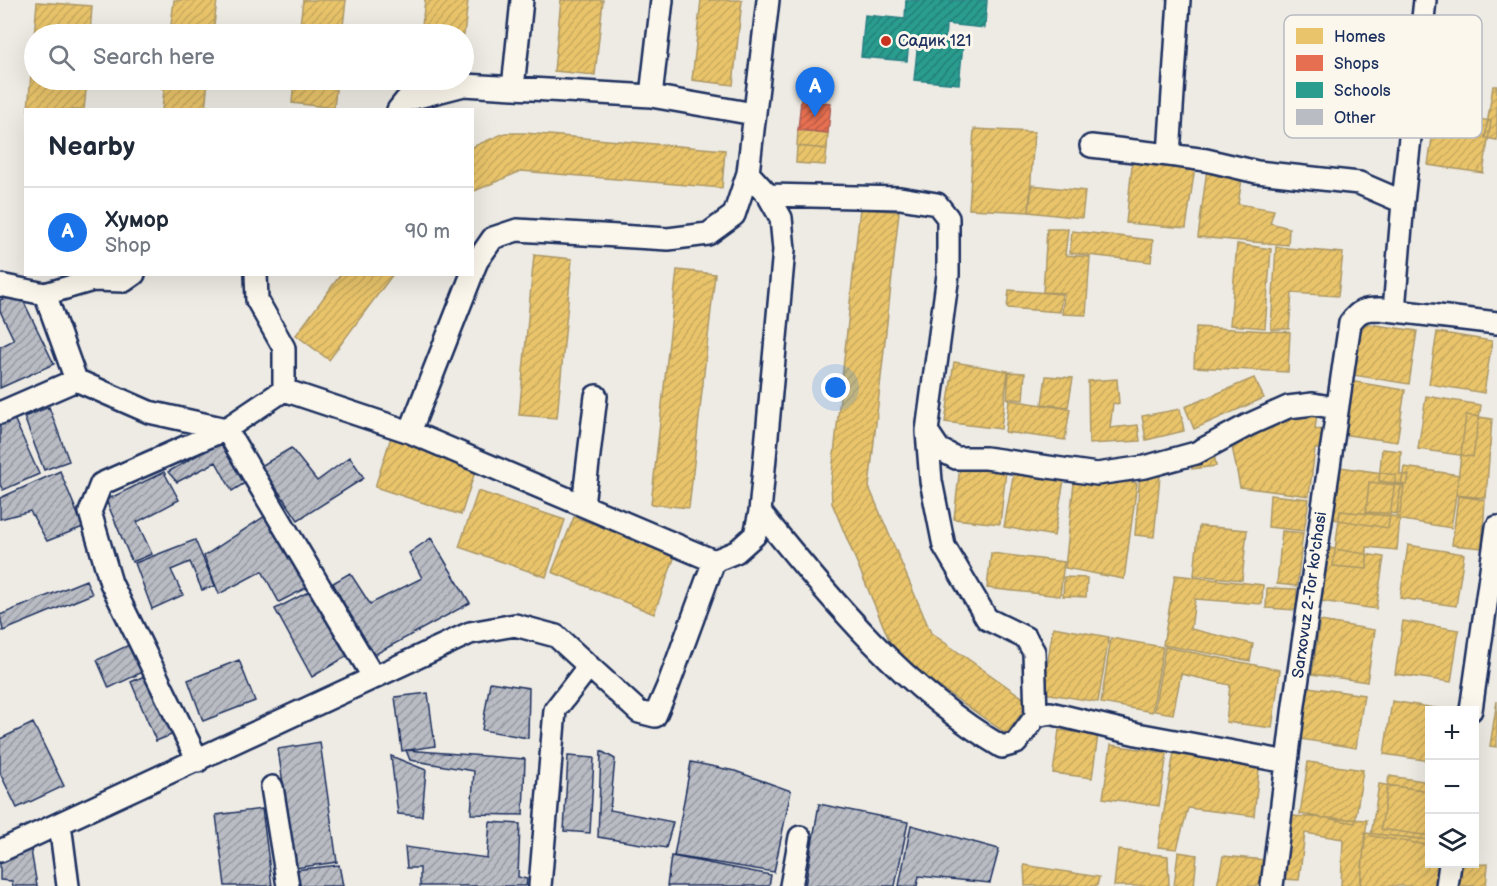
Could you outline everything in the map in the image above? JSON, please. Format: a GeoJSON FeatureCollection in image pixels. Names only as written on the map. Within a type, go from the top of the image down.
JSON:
{"type":"FeatureCollection","features":[{"type":"Feature","properties":{"kind":"street"},"geometry":{"type":"LineString","coordinates":[[513,88],[522,0]]}},
{"type":"Feature","properties":{"kind":"street"},"geometry":{"type":"LineString","coordinates":[[651,96],[662,0]]}},
{"type":"Feature","properties":{"kind":"street"},"geometry":{"type":"LineString","coordinates":[[474,269],[493,237],[517,230],[668,239],[708,234],[734,216],[748,173],[768,0]]}},
{"type":"Feature","properties":{"kind":"street"},"geometry":{"type":"LineString","coordinates":[[1169,155],[1179,0]]}},
{"type":"Feature","properties":{"kind":"street"},"geometry":{"type":"LineString","coordinates":[[1423,15],[1425,0]]}},
{"type":"Feature","properties":{"kind":"street"},"geometry":{"type":"LineString","coordinates":[[474,86],[651,96],[754,114]]}},
{"type":"Feature","properties":{"kind":"street"},"geometry":{"type":"LineString","coordinates":[[400,108],[406,100],[445,90]]}},
{"type":"Feature","properties":{"kind":"street"},"geometry":{"type":"LineString","coordinates":[[1410,138],[1394,310],[1497,323]]}},
{"type":"Feature","properties":{"kind":"street"},"geometry":{"type":"LineString","coordinates":[[1090,146],[1206,160],[1257,172],[1359,183],[1403,202]]}},
{"type":"Feature","properties":{"kind":"street"},"geometry":{"type":"LineString","coordinates":[[284,390],[410,432],[714,561],[736,552],[755,535],[760,512],[784,250],[781,218],[768,195],[748,173]]}},
{"type":"Feature","properties":{"kind":"street"},"geometry":{"type":"LineString","coordinates":[[760,512],[856,625],[910,678],[984,736],[1002,747],[1016,743],[1036,716],[1034,652],[1026,638],[987,619],[944,546],[931,481],[927,431],[948,275],[948,218],[937,204],[900,198],[768,195]]}},
{"type":"Feature","properties":{"kind":"street"},"geometry":{"type":"LineString","coordinates":[[0,285],[45,294],[93,280],[124,281],[131,276]]}},
{"type":"Feature","properties":{"kind":"street"},"geometry":{"type":"LineString","coordinates":[[256,276],[257,300],[284,348],[284,390]]}},
{"type":"Feature","properties":{"kind":"street"},"geometry":{"type":"LineString","coordinates":[[410,432],[471,276]]}},
{"type":"Feature","properties":{"kind":"street"},"geometry":{"type":"LineString","coordinates":[[45,294],[76,380],[149,412],[226,429],[374,678]]}},
{"type":"Feature","properties":{"kind":"street","name":"Sarxovuz 2-Tor ko'chasi"},"geometry":{"type":"LineString","coordinates":[[1272,886],[1336,408],[1350,323],[1363,309],[1394,310]]}},
{"type":"Feature","properties":{"kind":"street"},"geometry":{"type":"LineString","coordinates":[[0,413],[76,380]]}},
{"type":"Feature","properties":{"kind":"street"},"geometry":{"type":"LineString","coordinates":[[198,761],[111,583],[90,512],[101,484],[226,429],[284,390]]}},
{"type":"Feature","properties":{"kind":"street"},"geometry":{"type":"LineString","coordinates":[[583,505],[596,396]]}},
{"type":"Feature","properties":{"kind":"street"},"geometry":{"type":"LineString","coordinates":[[927,431],[939,449],[956,458],[986,458],[1097,474],[1144,467],[1196,453],[1288,407],[1313,404],[1336,408]]}},
{"type":"Feature","properties":{"kind":"street"},"geometry":{"type":"LineString","coordinates":[[1472,706],[1497,527]]}},
{"type":"Feature","properties":{"kind":"street"},"geometry":{"type":"LineString","coordinates":[[0,851],[470,633],[515,625],[555,636],[639,712],[655,716],[714,561]]}},
{"type":"Feature","properties":{"kind":"street"},"geometry":{"type":"LineString","coordinates":[[540,886],[555,710],[589,666]]}},
{"type":"Feature","properties":{"kind":"street"},"geometry":{"type":"LineString","coordinates":[[1036,716],[1050,713],[1137,735],[1287,762]]}},
{"type":"Feature","properties":{"kind":"street"},"geometry":{"type":"LineString","coordinates":[[272,787],[288,886]]}},
{"type":"Feature","properties":{"kind":"street"},"geometry":{"type":"LineString","coordinates":[[60,824],[68,886]]}},
{"type":"Feature","properties":{"kind":"street"},"geometry":{"type":"LineString","coordinates":[[791,886],[800,837]]}},
{"type":"Feature","properties":{"kind":"street"},"geometry":{"type":"LineString","coordinates":[[1447,886],[1449,868]]}},
{"type":"Feature","properties":{"kind":"building: Homes"},"geometry":{"type":"Polygon","coordinates":[[[174,0],[217,0],[214,24],[171,24],[174,0]]]}},
{"type":"Feature","properties":{"kind":"building: Homes"},"geometry":{"type":"Polygon","coordinates":[[[303,0],[346,0],[343,24],[300,24],[303,0]]]}},
{"type":"Feature","properties":{"kind":"building: Homes"},"geometry":{"type":"Polygon","coordinates":[[[425,0],[468,0],[465,24],[422,24],[425,0]]]}},
{"type":"Feature","properties":{"kind":"building: Homes"},"geometry":{"type":"Polygon","coordinates":[[[561,0],[603,0],[595,75],[554,71],[561,0]]]}},
{"type":"Feature","properties":{"kind":"building: Homes"},"geometry":{"type":"Polygon","coordinates":[[[701,0],[742,0],[733,85],[692,80],[701,0]]]}},
{"type":"Feature","properties":{"kind":"building: Homes"},"geometry":{"type":"Polygon","coordinates":[[[37,2],[92,6],[91,24],[35,24],[37,2]]]}},
{"type":"Feature","properties":{"kind":"building: Homes"},"geometry":{"type":"Polygon","coordinates":[[[1493,86],[1497,86],[1497,140],[1485,138],[1493,86]]]}},
{"type":"Feature","properties":{"kind":"building: Homes"},"geometry":{"type":"Polygon","coordinates":[[[30,90],[86,90],[84,108],[28,108],[30,90]]]}},
{"type":"Feature","properties":{"kind":"building: Homes"},"geometry":{"type":"Polygon","coordinates":[[[164,90],[207,90],[205,108],[162,108],[164,90]]]}},
{"type":"Feature","properties":{"kind":"building: Homes"},"geometry":{"type":"Polygon","coordinates":[[[293,90],[336,90],[334,108],[292,103],[293,90]]]}},
{"type":"Feature","properties":{"kind":"building: Homes"},"geometry":{"type":"Polygon","coordinates":[[[1482,120],[1491,121],[1483,173],[1428,165],[1432,138],[1482,138],[1482,120]]]}},
{"type":"Feature","properties":{"kind":"building: Homes"},"geometry":{"type":"Polygon","coordinates":[[[974,129],[1034,132],[1029,212],[969,209],[974,129]]]}},
{"type":"Feature","properties":{"kind":"building: Homes"},"geometry":{"type":"Polygon","coordinates":[[[798,130],[828,133],[827,149],[797,146],[798,130]]]}},
{"type":"Feature","properties":{"kind":"building: Homes"},"geometry":{"type":"Polygon","coordinates":[[[505,133],[525,133],[725,150],[722,188],[521,171],[474,191],[474,146],[505,133]]]}},
{"type":"Feature","properties":{"kind":"building: Homes"},"geometry":{"type":"Polygon","coordinates":[[[797,146],[827,149],[825,165],[796,163],[797,146]]]}},
{"type":"Feature","properties":{"kind":"building: Homes"},"geometry":{"type":"Polygon","coordinates":[[[1133,156],[1196,160],[1186,228],[1126,223],[1133,156]]]}},
{"type":"Feature","properties":{"kind":"building: Homes"},"geometry":{"type":"Polygon","coordinates":[[[1207,169],[1243,173],[1238,204],[1274,210],[1270,223],[1289,228],[1288,245],[1198,237],[1207,169]]]}},
{"type":"Feature","properties":{"kind":"building: Homes"},"geometry":{"type":"Polygon","coordinates":[[[1032,185],[1085,191],[1082,218],[1029,212],[1032,185]]]}},
{"type":"Feature","properties":{"kind":"building: Homes"},"geometry":{"type":"Polygon","coordinates":[[[860,208],[899,212],[869,487],[931,633],[1029,702],[1007,734],[908,665],[893,649],[832,503],[831,483],[860,208]]]}},
{"type":"Feature","properties":{"kind":"building: Homes"},"geometry":{"type":"Polygon","coordinates":[[[1047,229],[1068,229],[1065,255],[1090,257],[1086,315],[1062,314],[1064,293],[1043,292],[1047,229]]]}},
{"type":"Feature","properties":{"kind":"building: Homes"},"geometry":{"type":"Polygon","coordinates":[[[1072,231],[1153,240],[1151,262],[1070,253],[1072,231]]]}},
{"type":"Feature","properties":{"kind":"building: Homes"},"geometry":{"type":"Polygon","coordinates":[[[1237,244],[1271,249],[1265,328],[1230,325],[1237,244]]]}},
{"type":"Feature","properties":{"kind":"building: Homes"},"geometry":{"type":"Polygon","coordinates":[[[1276,247],[1343,253],[1338,296],[1292,293],[1289,329],[1271,329],[1276,247]]]}},
{"type":"Feature","properties":{"kind":"building: Homes"},"geometry":{"type":"Polygon","coordinates":[[[534,255],[572,259],[557,418],[519,415],[534,255]]]}},
{"type":"Feature","properties":{"kind":"building: Homes"},"geometry":{"type":"Polygon","coordinates":[[[677,270],[715,274],[689,508],[651,504],[677,270]]]}},
{"type":"Feature","properties":{"kind":"building: Homes"},"geometry":{"type":"Polygon","coordinates":[[[340,276],[392,276],[329,360],[296,335],[340,276]]]}},
{"type":"Feature","properties":{"kind":"building: Homes"},"geometry":{"type":"Polygon","coordinates":[[[1009,290],[1062,294],[1060,312],[1007,308],[1009,290]]]}},
{"type":"Feature","properties":{"kind":"building: Homes"},"geometry":{"type":"Polygon","coordinates":[[[1361,323],[1417,331],[1409,384],[1353,375],[1361,323]]]}},
{"type":"Feature","properties":{"kind":"building: Homes"},"geometry":{"type":"Polygon","coordinates":[[[1196,327],[1290,332],[1288,372],[1194,367],[1196,327]]]}},
{"type":"Feature","properties":{"kind":"building: Homes"},"geometry":{"type":"Polygon","coordinates":[[[1437,332],[1492,341],[1484,393],[1429,384],[1437,332]]]}},
{"type":"Feature","properties":{"kind":"building: Homes"},"geometry":{"type":"Polygon","coordinates":[[[954,362],[1008,371],[1001,429],[945,422],[954,362]]]}},
{"type":"Feature","properties":{"kind":"building: Homes"},"geometry":{"type":"Polygon","coordinates":[[[1009,372],[1025,373],[1023,400],[1007,398],[1009,372]]]}},
{"type":"Feature","properties":{"kind":"building: Homes"},"geometry":{"type":"Polygon","coordinates":[[[1046,376],[1073,378],[1068,407],[1042,404],[1046,376]]]}},
{"type":"Feature","properties":{"kind":"building: Homes"},"geometry":{"type":"Polygon","coordinates":[[[1254,378],[1264,398],[1194,429],[1185,407],[1254,378]]]}},
{"type":"Feature","properties":{"kind":"building: Homes"},"geometry":{"type":"Polygon","coordinates":[[[1117,379],[1119,404],[1113,403],[1110,428],[1138,425],[1140,441],[1089,444],[1088,381],[1117,379]]]}},
{"type":"Feature","properties":{"kind":"building: Homes"},"geometry":{"type":"Polygon","coordinates":[[[1349,381],[1405,390],[1397,442],[1341,434],[1349,381]]]}},
{"type":"Feature","properties":{"kind":"building: Homes"},"geometry":{"type":"Polygon","coordinates":[[[1426,396],[1481,405],[1473,457],[1418,449],[1426,396]]]}},
{"type":"Feature","properties":{"kind":"building: Homes"},"geometry":{"type":"Polygon","coordinates":[[[1009,400],[1070,409],[1065,440],[1005,432],[1009,400]]]}},
{"type":"Feature","properties":{"kind":"building: Homes"},"geometry":{"type":"Polygon","coordinates":[[[1271,401],[1318,407],[1315,429],[1323,430],[1321,449],[1315,449],[1309,496],[1240,487],[1230,436],[1271,401]]]}},
{"type":"Feature","properties":{"kind":"building: Homes"},"geometry":{"type":"Polygon","coordinates":[[[1180,409],[1184,431],[1146,440],[1142,416],[1180,409]]]}},
{"type":"Feature","properties":{"kind":"building: Homes"},"geometry":{"type":"Polygon","coordinates":[[[1466,415],[1492,419],[1486,498],[1456,495],[1466,415]]]}},
{"type":"Feature","properties":{"kind":"building: Homes"},"geometry":{"type":"Polygon","coordinates":[[[393,431],[479,459],[461,515],[375,487],[393,431]]]}},
{"type":"Feature","properties":{"kind":"building: Homes"},"geometry":{"type":"Polygon","coordinates":[[[1213,447],[1216,466],[1192,469],[1189,449],[1213,447]]]}},
{"type":"Feature","properties":{"kind":"building: Homes"},"geometry":{"type":"Polygon","coordinates":[[[962,448],[1008,453],[1000,524],[954,519],[962,448]]]}},
{"type":"Feature","properties":{"kind":"building: Homes"},"geometry":{"type":"Polygon","coordinates":[[[1382,449],[1401,451],[1400,475],[1409,475],[1407,485],[1379,481],[1382,449]]]}},
{"type":"Feature","properties":{"kind":"building: Homes"},"geometry":{"type":"Polygon","coordinates":[[[1016,460],[1066,469],[1054,536],[1004,527],[1016,460]]]}},
{"type":"Feature","properties":{"kind":"building: Homes"},"geometry":{"type":"Polygon","coordinates":[[[1340,467],[1396,475],[1388,528],[1332,519],[1340,467]]]}},
{"type":"Feature","properties":{"kind":"building: Homes"},"geometry":{"type":"Polygon","coordinates":[[[1404,467],[1459,475],[1451,528],[1396,519],[1404,467]]]}},
{"type":"Feature","properties":{"kind":"building: Homes"},"geometry":{"type":"Polygon","coordinates":[[[1075,473],[1137,483],[1124,579],[1065,568],[1075,473]]]}},
{"type":"Feature","properties":{"kind":"building: Homes"},"geometry":{"type":"Polygon","coordinates":[[[1140,474],[1160,476],[1154,537],[1135,535],[1140,474]]]}},
{"type":"Feature","properties":{"kind":"building: Homes"},"geometry":{"type":"Polygon","coordinates":[[[1369,482],[1404,486],[1400,514],[1366,512],[1369,482]]]}},
{"type":"Feature","properties":{"kind":"building: Homes"},"geometry":{"type":"Polygon","coordinates":[[[478,491],[565,520],[546,577],[459,547],[478,491]]]}},
{"type":"Feature","properties":{"kind":"building: Homes"},"geometry":{"type":"Polygon","coordinates":[[[1270,495],[1309,499],[1304,531],[1268,527],[1270,495]]]}},
{"type":"Feature","properties":{"kind":"building: Homes"},"geometry":{"type":"Polygon","coordinates":[[[1458,496],[1485,500],[1482,548],[1452,545],[1458,496]]]}},
{"type":"Feature","properties":{"kind":"building: Homes"},"geometry":{"type":"Polygon","coordinates":[[[1340,511],[1400,517],[1397,550],[1367,547],[1367,569],[1333,566],[1340,511]]]}},
{"type":"Feature","properties":{"kind":"building: Homes"},"geometry":{"type":"Polygon","coordinates":[[[574,517],[676,553],[654,614],[552,572],[574,517]]]}},
{"type":"Feature","properties":{"kind":"building: Homes"},"geometry":{"type":"Polygon","coordinates":[[[1199,526],[1247,530],[1242,580],[1194,575],[1199,526]]]}},
{"type":"Feature","properties":{"kind":"building: Homes"},"geometry":{"type":"Polygon","coordinates":[[[1282,531],[1303,533],[1297,586],[1277,584],[1282,531]]]}},
{"type":"Feature","properties":{"kind":"building: Homes"},"geometry":{"type":"Polygon","coordinates":[[[1408,545],[1464,554],[1456,606],[1400,598],[1408,545]]]}},
{"type":"Feature","properties":{"kind":"building: Homes"},"geometry":{"type":"Polygon","coordinates":[[[1329,548],[1384,557],[1376,609],[1321,601],[1329,548]]]}},
{"type":"Feature","properties":{"kind":"building: Homes"},"geometry":{"type":"Polygon","coordinates":[[[991,553],[1064,562],[1060,596],[987,588],[991,553]]]}},
{"type":"Feature","properties":{"kind":"building: Homes"},"geometry":{"type":"Polygon","coordinates":[[[1175,575],[1263,585],[1262,604],[1195,599],[1191,629],[1253,644],[1250,661],[1163,645],[1175,575]]]}},
{"type":"Feature","properties":{"kind":"building: Homes"},"geometry":{"type":"Polygon","coordinates":[[[1064,577],[1087,578],[1086,597],[1063,596],[1064,577]]]}},
{"type":"Feature","properties":{"kind":"building: Homes"},"geometry":{"type":"Polygon","coordinates":[[[1267,588],[1297,589],[1296,610],[1266,608],[1267,588]]]}},
{"type":"Feature","properties":{"kind":"building: Homes"},"geometry":{"type":"Polygon","coordinates":[[[1320,621],[1375,630],[1367,682],[1312,674],[1320,621]]]}},
{"type":"Feature","properties":{"kind":"building: Homes"},"geometry":{"type":"Polygon","coordinates":[[[1403,621],[1459,630],[1451,682],[1395,674],[1403,621]]]}},
{"type":"Feature","properties":{"kind":"building: Homes"},"geometry":{"type":"Polygon","coordinates":[[[1053,627],[1109,637],[1098,702],[1043,693],[1053,627]]]}},
{"type":"Feature","properties":{"kind":"building: Homes"},"geometry":{"type":"Polygon","coordinates":[[[1111,638],[1163,647],[1152,712],[1101,703],[1111,638]]]}},
{"type":"Feature","properties":{"kind":"building: Homes"},"geometry":{"type":"Polygon","coordinates":[[[1165,647],[1280,670],[1272,728],[1226,722],[1230,685],[1181,674],[1173,714],[1154,711],[1165,647]]]}},
{"type":"Feature","properties":{"kind":"building: Homes"},"geometry":{"type":"Polygon","coordinates":[[[1308,687],[1364,695],[1356,748],[1300,739],[1308,687]]]}},
{"type":"Feature","properties":{"kind":"building: Homes"},"geometry":{"type":"Polygon","coordinates":[[[1392,701],[1425,706],[1425,760],[1384,754],[1392,701]]]}},
{"type":"Feature","properties":{"kind":"building: Homes"},"geometry":{"type":"Polygon","coordinates":[[[1497,701],[1497,747],[1490,746],[1497,701]]]}},
{"type":"Feature","properties":{"kind":"building: Homes"},"geometry":{"type":"Polygon","coordinates":[[[1059,730],[1098,735],[1092,778],[1053,773],[1059,730]]]}},
{"type":"Feature","properties":{"kind":"building: Homes"},"geometry":{"type":"Polygon","coordinates":[[[1111,745],[1167,753],[1159,806],[1103,798],[1111,745]]]}},
{"type":"Feature","properties":{"kind":"building: Homes"},"geometry":{"type":"Polygon","coordinates":[[[1174,752],[1259,769],[1254,816],[1188,808],[1177,849],[1158,847],[1174,752]]]}},
{"type":"Feature","properties":{"kind":"building: Homes"},"geometry":{"type":"Polygon","coordinates":[[[1308,762],[1363,770],[1355,823],[1300,814],[1308,762]]]}},
{"type":"Feature","properties":{"kind":"building: Homes"},"geometry":{"type":"Polygon","coordinates":[[[1389,776],[1425,781],[1425,835],[1381,829],[1389,776]]]}},
{"type":"Feature","properties":{"kind":"building: Homes"},"geometry":{"type":"Polygon","coordinates":[[[1379,784],[1425,790],[1425,845],[1371,836],[1379,784]]]}},
{"type":"Feature","properties":{"kind":"building: Homes"},"geometry":{"type":"Polygon","coordinates":[[[1291,816],[1367,820],[1360,886],[1341,886],[1343,839],[1305,833],[1299,880],[1282,879],[1291,816]]]}},
{"type":"Feature","properties":{"kind":"building: Homes"},"geometry":{"type":"Polygon","coordinates":[[[1365,833],[1425,839],[1425,868],[1442,868],[1440,886],[1361,886],[1365,833]]]}},
{"type":"Feature","properties":{"kind":"building: Homes"},"geometry":{"type":"Polygon","coordinates":[[[1118,850],[1168,856],[1169,886],[1114,886],[1118,850]]]}},
{"type":"Feature","properties":{"kind":"building: Homes"},"geometry":{"type":"Polygon","coordinates":[[[1178,852],[1197,855],[1194,886],[1174,886],[1178,852]]]}},
{"type":"Feature","properties":{"kind":"building: Homes"},"geometry":{"type":"Polygon","coordinates":[[[1223,856],[1265,860],[1260,886],[1217,886],[1223,856]]]}},
{"type":"Feature","properties":{"kind":"building: Homes"},"geometry":{"type":"Polygon","coordinates":[[[1479,864],[1488,864],[1486,886],[1458,886],[1460,868],[1479,868],[1479,864]]]}},
{"type":"Feature","properties":{"kind":"building: Homes"},"geometry":{"type":"Polygon","coordinates":[[[1024,865],[1099,877],[1097,886],[1025,886],[1024,865]]]}},
{"type":"Feature","properties":{"kind":"building: Shops"},"geometry":{"type":"Polygon","coordinates":[[[801,100],[831,103],[828,133],[798,130],[801,100]]]}},
{"type":"Feature","properties":{"kind":"building: Schools","name":"Садик 121"},"geometry":{"type":"Polygon","coordinates":[[[906,0],[987,0],[985,28],[946,24],[945,42],[963,44],[959,84],[914,80],[918,41],[909,40],[907,61],[861,57],[865,15],[905,19],[906,0]]]}},
{"type":"Feature","properties":{"kind":"building: Other"},"geometry":{"type":"Polygon","coordinates":[[[19,292],[54,364],[0,388],[0,347],[14,340],[0,311],[0,300],[19,292]]]}},
{"type":"Feature","properties":{"kind":"building: Other"},"geometry":{"type":"Polygon","coordinates":[[[49,407],[69,461],[44,470],[24,417],[49,407]]]}},
{"type":"Feature","properties":{"kind":"building: Other"},"geometry":{"type":"Polygon","coordinates":[[[13,416],[39,474],[3,490],[0,485],[0,422],[13,416]]]}},
{"type":"Feature","properties":{"kind":"building: Other"},"geometry":{"type":"Polygon","coordinates":[[[220,442],[245,483],[232,491],[216,462],[177,482],[168,472],[220,442]]]}},
{"type":"Feature","properties":{"kind":"building: Other"},"geometry":{"type":"Polygon","coordinates":[[[291,448],[317,481],[350,457],[364,478],[298,520],[261,466],[291,448]]]}},
{"type":"Feature","properties":{"kind":"building: Other"},"geometry":{"type":"Polygon","coordinates":[[[60,471],[83,527],[47,541],[30,511],[0,519],[0,498],[60,471]]]}},
{"type":"Feature","properties":{"kind":"building: Other"},"geometry":{"type":"Polygon","coordinates":[[[164,472],[179,500],[137,522],[152,554],[132,562],[106,500],[164,472]]]}},
{"type":"Feature","properties":{"kind":"building: Other"},"geometry":{"type":"Polygon","coordinates":[[[268,514],[310,586],[279,602],[262,571],[219,594],[204,556],[268,514]]]}},
{"type":"Feature","properties":{"kind":"building: Other"},"geometry":{"type":"Polygon","coordinates":[[[431,538],[470,603],[372,656],[333,583],[350,573],[370,604],[422,578],[409,553],[431,538]]]}},
{"type":"Feature","properties":{"kind":"building: Other"},"geometry":{"type":"Polygon","coordinates":[[[195,540],[215,586],[202,590],[190,562],[171,570],[183,595],[152,609],[135,563],[195,540]]]}},
{"type":"Feature","properties":{"kind":"building: Other"},"geometry":{"type":"Polygon","coordinates":[[[86,580],[92,594],[3,631],[0,615],[86,580]]]}},
{"type":"Feature","properties":{"kind":"building: Other"},"geometry":{"type":"Polygon","coordinates":[[[312,590],[352,653],[312,677],[275,609],[312,590]]]}},
{"type":"Feature","properties":{"kind":"building: Other"},"geometry":{"type":"Polygon","coordinates":[[[133,643],[145,671],[109,688],[97,660],[133,643]]]}},
{"type":"Feature","properties":{"kind":"building: Other"},"geometry":{"type":"Polygon","coordinates":[[[239,660],[255,701],[203,721],[188,680],[239,660]]]}},
{"type":"Feature","properties":{"kind":"building: Other"},"geometry":{"type":"Polygon","coordinates":[[[151,673],[176,733],[156,741],[131,682],[151,673]]]}},
{"type":"Feature","properties":{"kind":"building: Other"},"geometry":{"type":"Polygon","coordinates":[[[490,682],[529,688],[528,738],[482,730],[490,682]]]}},
{"type":"Feature","properties":{"kind":"building: Other"},"geometry":{"type":"Polygon","coordinates":[[[428,693],[435,746],[402,751],[395,697],[428,693]]]}},
{"type":"Feature","properties":{"kind":"building: Other"},"geometry":{"type":"Polygon","coordinates":[[[33,723],[64,786],[17,808],[0,773],[0,739],[33,723]]]}},
{"type":"Feature","properties":{"kind":"building: Other"},"geometry":{"type":"Polygon","coordinates":[[[320,742],[337,862],[295,868],[278,749],[320,742]]]}},
{"type":"Feature","properties":{"kind":"building: Other"},"geometry":{"type":"Polygon","coordinates":[[[406,750],[525,759],[523,815],[471,814],[474,771],[410,760],[406,750]]]}},
{"type":"Feature","properties":{"kind":"building: Other"},"geometry":{"type":"Polygon","coordinates":[[[601,751],[615,759],[610,810],[673,822],[666,848],[598,837],[601,751]]]}},
{"type":"Feature","properties":{"kind":"building: Other"},"geometry":{"type":"Polygon","coordinates":[[[391,756],[426,770],[422,816],[398,814],[391,756]]]}},
{"type":"Feature","properties":{"kind":"building: Other"},"geometry":{"type":"Polygon","coordinates":[[[568,756],[594,758],[590,833],[564,831],[568,756]]]}},
{"type":"Feature","properties":{"kind":"building: Other"},"geometry":{"type":"Polygon","coordinates":[[[691,762],[735,771],[791,791],[774,872],[674,856],[691,762]]]}},
{"type":"Feature","properties":{"kind":"building: Other"},"geometry":{"type":"Polygon","coordinates":[[[819,804],[908,822],[895,886],[805,886],[819,804]]]}},
{"type":"Feature","properties":{"kind":"building: Other"},"geometry":{"type":"Polygon","coordinates":[[[262,809],[272,886],[225,886],[216,815],[262,809]]]}},
{"type":"Feature","properties":{"kind":"building: Other"},"geometry":{"type":"Polygon","coordinates":[[[490,822],[520,824],[518,877],[527,879],[526,886],[420,886],[420,868],[407,868],[405,847],[487,858],[490,822]]]}},
{"type":"Feature","properties":{"kind":"building: Other"},"geometry":{"type":"Polygon","coordinates":[[[911,825],[999,849],[990,883],[919,876],[917,886],[899,886],[911,825]]]}},
{"type":"Feature","properties":{"kind":"building: Other"},"geometry":{"type":"Polygon","coordinates":[[[30,844],[37,886],[13,886],[12,881],[0,880],[0,857],[30,844]]]}},
{"type":"Feature","properties":{"kind":"building: Other"},"geometry":{"type":"Polygon","coordinates":[[[671,856],[771,875],[769,886],[667,886],[671,856]]]}},
{"type":"Feature","properties":{"kind":"building: Other"},"geometry":{"type":"Polygon","coordinates":[[[339,865],[343,886],[297,886],[295,870],[339,865]]]}},
{"type":"Feature","properties":{"kind":"place","name":"Садик 121"},"geometry":{"type":"Point","coordinates":[886,41]}},
{"type":"Feature","properties":{"kind":"place","name":"Хумор"},"geometry":{"type":"Point","coordinates":[815,117]}}]}
